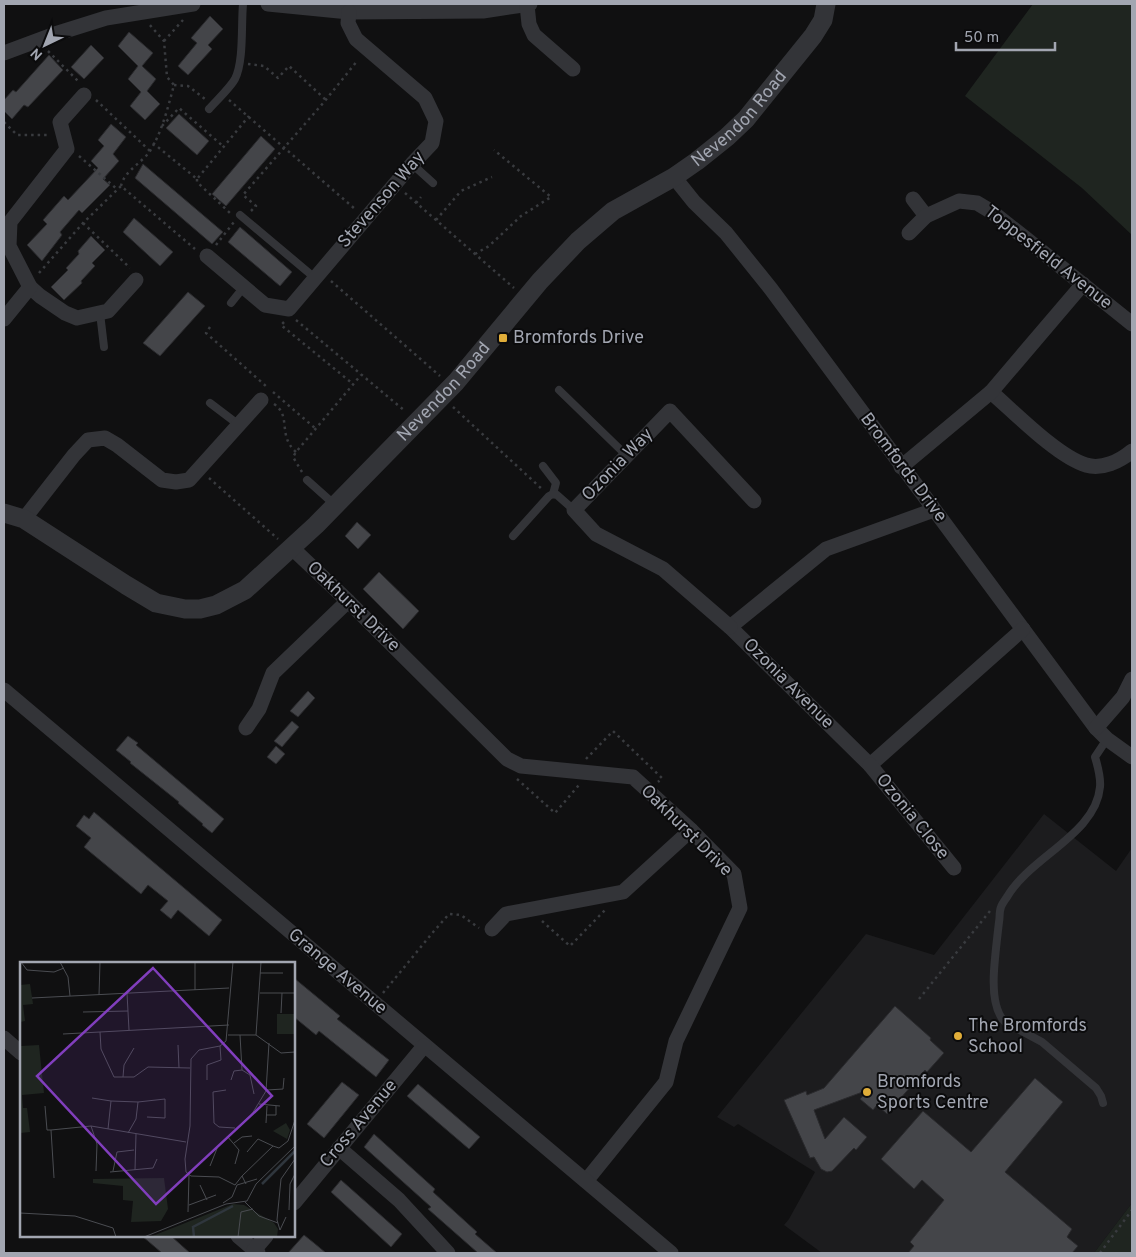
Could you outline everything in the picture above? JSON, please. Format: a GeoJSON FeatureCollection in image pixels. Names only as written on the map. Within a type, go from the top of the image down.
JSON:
{"type":"FeatureCollection","features":[{"type":"Feature","properties":{"kind":"street"},"geometry":{"type":"LineString","coordinates":[[4,53],[104,11],[144,12],[193,4]]}},
{"type":"Feature","properties":{"kind":"street"},"geometry":{"type":"LineString","coordinates":[[268,4],[349,12],[431,8],[483,12],[528,4],[529,24],[534,35],[573,69]]}},
{"type":"Feature","properties":{"kind":"street","name":"Nevendon Road"},"geometry":{"type":"LineString","coordinates":[[4,512],[24,518],[156,603],[185,609],[200,609],[216,605],[245,590],[291,549],[447,391],[540,281],[578,241],[613,212],[674,177],[727,137],[754,110],[814,36],[822,20],[826,4]]}},
{"type":"Feature","properties":{"kind":"street","name":"Stevenson Way"},"geometry":{"type":"LineString","coordinates":[[290,312],[318,275],[432,143],[436,122],[425,98],[356,39],[348,23],[349,12]]}},
{"type":"Feature","properties":{"kind":"street"},"geometry":{"type":"LineString","coordinates":[[84,95],[60,122],[65,142],[10,222],[8,246],[30,287],[40,296],[77,318],[108,311],[136,280]]}},
{"type":"Feature","properties":{"kind":"street","name":"Bromfords Drive"},"geometry":{"type":"LineString","coordinates":[[674,177],[694,202],[726,234],[771,289],[1096,728],[1107,739],[1132,757]]}},
{"type":"Feature","properties":{"kind":"street"},"geometry":{"type":"LineString","coordinates":[[913,198],[926,216]]}},
{"type":"Feature","properties":{"kind":"street","name":"Toppesfield Avenue"},"geometry":{"type":"LineString","coordinates":[[909,233],[926,216],[959,201],[977,203],[992,212],[1132,324]]}},
{"type":"Feature","properties":{"kind":"street"},"geometry":{"type":"LineString","coordinates":[[207,256],[265,305],[290,312]]}},
{"type":"Feature","properties":{"kind":"street"},"geometry":{"type":"LineString","coordinates":[[901,467],[991,392],[1083,284]]}},
{"type":"Feature","properties":{"kind":"street"},"geometry":{"type":"LineString","coordinates":[[4,320],[30,287]]}},
{"type":"Feature","properties":{"kind":"street"},"geometry":{"type":"LineString","coordinates":[[991,392],[1054,446],[1087,466],[1107,465],[1120,460],[1132,452]]}},
{"type":"Feature","properties":{"kind":"street"},"geometry":{"type":"LineString","coordinates":[[24,518],[88,440],[105,438],[162,480],[176,482],[189,480],[239,425],[268,402]]}},
{"type":"Feature","properties":{"kind":"street","name":"Ozonia Way"},"geometry":{"type":"LineString","coordinates":[[730,627],[663,569],[596,534],[574,510],[670,411],[754,501]]}},
{"type":"Feature","properties":{"kind":"street","name":"Ozonia Avenue"},"geometry":{"type":"LineString","coordinates":[[870,765],[730,627],[826,549],[934,510]]}},
{"type":"Feature","properties":{"kind":"street","name":"Oakhurst Drive"},"geometry":{"type":"LineString","coordinates":[[291,549],[348,601],[507,759],[521,766],[633,777],[691,830],[734,874],[740,908],[676,1041],[666,1082],[586,1181]]}},
{"type":"Feature","properties":{"kind":"street"},"geometry":{"type":"LineString","coordinates":[[246,728],[260,709],[273,673],[348,601]]}},
{"type":"Feature","properties":{"kind":"street"},"geometry":{"type":"LineString","coordinates":[[870,765],[1023,629]]}},
{"type":"Feature","properties":{"kind":"street"},"geometry":{"type":"LineString","coordinates":[[1096,728],[1123,697],[1132,679]]}},
{"type":"Feature","properties":{"kind":"street","name":"Grange Avenue"},"geometry":{"type":"LineString","coordinates":[[4,690],[671,1253]]}},
{"type":"Feature","properties":{"kind":"street","name":"Ozonia Close"},"geometry":{"type":"LineString","coordinates":[[870,765],[954,868]]}},
{"type":"Feature","properties":{"kind":"street"},"geometry":{"type":"LineString","coordinates":[[492,929],[506,914],[623,892],[691,830]]}},
{"type":"Feature","properties":{"kind":"street"},"geometry":{"type":"LineString","coordinates":[[4,1038],[20,1052]]}},
{"type":"Feature","properties":{"kind":"street","name":"Cross Avenue"},"geometry":{"type":"LineString","coordinates":[[295,1202],[424,1046]]}},
{"type":"Feature","properties":{"kind":"street"},"geometry":{"type":"LineString","coordinates":[[339,1148],[399,1200],[448,1253]]}},
{"type":"Feature","properties":{"kind":"street"},"geometry":{"type":"LineString","coordinates":[[239,1237],[256,1252],[265,1237]]}},
{"type":"Feature","properties":{"kind":"lane"},"geometry":{"type":"LineString","coordinates":[[210,107],[235,79],[241,52],[243,4]]}},
{"type":"Feature","properties":{"kind":"lane"},"geometry":{"type":"LineString","coordinates":[[412,164],[433,183]]}},
{"type":"Feature","properties":{"kind":"lane"},"geometry":{"type":"LineString","coordinates":[[241,218],[318,275]]}},
{"type":"Feature","properties":{"kind":"lane"},"geometry":{"type":"LineString","coordinates":[[231,303],[243,288]]}},
{"type":"Feature","properties":{"kind":"lane"},"geometry":{"type":"LineString","coordinates":[[100,313],[104,347]]}},
{"type":"Feature","properties":{"kind":"lane"},"geometry":{"type":"LineString","coordinates":[[559,390],[626,456]]}},
{"type":"Feature","properties":{"kind":"lane"},"geometry":{"type":"LineString","coordinates":[[210,403],[239,425]]}},
{"type":"Feature","properties":{"kind":"lane"},"geometry":{"type":"LineString","coordinates":[[513,536],[551,495],[556,483],[543,466]]}},
{"type":"Feature","properties":{"kind":"lane"},"geometry":{"type":"LineString","coordinates":[[308,480],[335,505]]}},
{"type":"Feature","properties":{"kind":"lane"},"geometry":{"type":"LineString","coordinates":[[551,495],[557,496],[574,510]]}},
{"type":"Feature","properties":{"kind":"lane"},"geometry":{"type":"LineString","coordinates":[[1103,1103],[1102,1096],[1096,1088],[1042,1042],[1005,1022],[1000,1017],[994,993],[994,977],[1001,907],[1022,876],[1080,828],[1094,809],[1101,785],[1095,757],[1107,739]]}},
{"type":"Feature","properties":{"kind":"path"},"geometry":{"type":"LineString","coordinates":[[164,41],[188,15],[188,4]]}},
{"type":"Feature","properties":{"kind":"path"},"geometry":{"type":"LineString","coordinates":[[144,12],[148,23],[164,41],[167,77],[174,85],[188,86],[195,90],[210,107]]}},
{"type":"Feature","properties":{"kind":"path"},"geometry":{"type":"LineString","coordinates":[[40,39],[44,47],[79,80],[84,95],[92,96],[150,151]]}},
{"type":"Feature","properties":{"kind":"path"},"geometry":{"type":"LineString","coordinates":[[121,186],[200,253],[207,256],[241,218],[256,206],[243,195],[326,100],[367,49]]}},
{"type":"Feature","properties":{"kind":"path"},"geometry":{"type":"LineString","coordinates":[[239,62],[264,66],[278,78],[288,66],[326,100]]}},
{"type":"Feature","properties":{"kind":"path"},"geometry":{"type":"LineString","coordinates":[[30,287],[35,278],[83,223],[118,190],[122,180],[150,151],[166,114],[174,85]]}},
{"type":"Feature","properties":{"kind":"path"},"geometry":{"type":"LineString","coordinates":[[222,94],[366,219]]}},
{"type":"Feature","properties":{"kind":"path"},"geometry":{"type":"LineString","coordinates":[[160,127],[179,108],[224,147]]}},
{"type":"Feature","properties":{"kind":"path"},"geometry":{"type":"LineString","coordinates":[[197,179],[249,116]]}},
{"type":"Feature","properties":{"kind":"path"},"geometry":{"type":"LineString","coordinates":[[4,122],[17,134],[65,142],[118,190]]}},
{"type":"Feature","properties":{"kind":"path"},"geometry":{"type":"LineString","coordinates":[[153,143],[241,218]]}},
{"type":"Feature","properties":{"kind":"path"},"geometry":{"type":"LineString","coordinates":[[476,254],[489,246],[521,216],[551,197],[494,150]]}},
{"type":"Feature","properties":{"kind":"path"},"geometry":{"type":"LineString","coordinates":[[436,220],[461,191],[492,177]]}},
{"type":"Feature","properties":{"kind":"path"},"geometry":{"type":"LineString","coordinates":[[399,179],[404,184],[404,192],[518,292]]}},
{"type":"Feature","properties":{"kind":"path"},"geometry":{"type":"LineString","coordinates":[[416,203],[421,197]]}},
{"type":"Feature","properties":{"kind":"path"},"geometry":{"type":"LineString","coordinates":[[83,223],[129,266],[136,280]]}},
{"type":"Feature","properties":{"kind":"path"},"geometry":{"type":"LineString","coordinates":[[318,275],[447,391],[551,495]]}},
{"type":"Feature","properties":{"kind":"path"},"geometry":{"type":"LineString","coordinates":[[353,384],[281,325],[290,312],[417,422]]}},
{"type":"Feature","properties":{"kind":"path"},"geometry":{"type":"LineString","coordinates":[[210,327],[206,333],[316,429]]}},
{"type":"Feature","properties":{"kind":"path"},"geometry":{"type":"LineString","coordinates":[[308,480],[293,457],[361,375]]}},
{"type":"Feature","properties":{"kind":"path"},"geometry":{"type":"LineString","coordinates":[[268,402],[280,398]]}},
{"type":"Feature","properties":{"kind":"path"},"geometry":{"type":"LineString","coordinates":[[268,402],[283,414],[287,442],[296,452]]}},
{"type":"Feature","properties":{"kind":"path"},"geometry":{"type":"LineString","coordinates":[[200,469],[291,549]]}},
{"type":"Feature","properties":{"kind":"path"},"geometry":{"type":"LineString","coordinates":[[514,778],[555,813],[584,772],[581,765],[613,731],[662,778],[649,792]]}},
{"type":"Feature","properties":{"kind":"path"},"geometry":{"type":"LineString","coordinates":[[530,910],[570,946],[623,892]]}},
{"type":"Feature","properties":{"kind":"path"},"geometry":{"type":"LineString","coordinates":[[919,999],[990,911],[1001,907]]}},
{"type":"Feature","properties":{"kind":"path"},"geometry":{"type":"LineString","coordinates":[[374,1004],[449,914],[462,915],[488,934],[492,929]]}},
{"type":"Feature","properties":{"kind":"path"},"geometry":{"type":"LineString","coordinates":[[1100,1253],[1132,1210]]}},
{"type":"Feature","properties":{"kind":"shaded area"},"geometry":{"type":"Polygon","coordinates":[[[1033,4],[1132,4],[1132,235],[1082,188],[965,96],[1033,4]]]}},
{"type":"Feature","properties":{"kind":"shaded area","name":"The Bromfords School"},"geometry":{"type":"Polygon","coordinates":[[[1044,814],[1116,871],[1132,848],[1132,1203],[1094,1253],[822,1253],[784,1225],[815,1172],[738,1124],[734,1127],[717,1117],[866,934],[934,955],[1044,814]]]}},
{"type":"Feature","properties":{"kind":"shaded area"},"geometry":{"type":"Polygon","coordinates":[[[1132,1203],[1132,1253],[1094,1253],[1132,1203]]]}},
{"type":"Feature","properties":{"kind":"building"},"geometry":{"type":"Polygon","coordinates":[[[210,16],[223,29],[208,45],[212,49],[188,75],[178,66],[197,43],[191,38],[210,16]]]}},
{"type":"Feature","properties":{"kind":"building"},"geometry":{"type":"Polygon","coordinates":[[[129,32],[153,53],[142,66],[156,79],[147,91],[160,104],[145,120],[130,106],[141,92],[128,79],[138,66],[118,46],[129,32]]]}},
{"type":"Feature","properties":{"kind":"building"},"geometry":{"type":"Polygon","coordinates":[[[91,45],[104,58],[84,79],[71,67],[91,45]]]}},
{"type":"Feature","properties":{"kind":"building"},"geometry":{"type":"Polygon","coordinates":[[[49,55],[63,70],[28,107],[24,105],[12,119],[4,111],[4,100],[13,90],[16,92],[49,55]]]}},
{"type":"Feature","properties":{"kind":"building"},"geometry":{"type":"Polygon","coordinates":[[[179,114],[209,141],[197,155],[166,128],[179,114]]]}},
{"type":"Feature","properties":{"kind":"building"},"geometry":{"type":"Polygon","coordinates":[[[111,124],[126,137],[113,154],[119,161],[103,179],[110,185],[82,213],[79,210],[60,232],[62,235],[42,261],[27,245],[47,224],[43,220],[64,196],[68,200],[98,168],[91,161],[104,146],[98,140],[111,124]]]}},
{"type":"Feature","properties":{"kind":"building"},"geometry":{"type":"Polygon","coordinates":[[[261,136],[275,149],[226,206],[212,194],[261,136]]]}},
{"type":"Feature","properties":{"kind":"building"},"geometry":{"type":"Polygon","coordinates":[[[143,164],[223,232],[212,244],[135,178],[143,164]]]}},
{"type":"Feature","properties":{"kind":"building"},"geometry":{"type":"Polygon","coordinates":[[[134,218],[173,252],[160,266],[123,232],[134,218]]]}},
{"type":"Feature","properties":{"kind":"building"},"geometry":{"type":"Polygon","coordinates":[[[240,227],[292,272],[280,286],[228,242],[240,227]]]}},
{"type":"Feature","properties":{"kind":"building"},"geometry":{"type":"Polygon","coordinates":[[[91,236],[105,250],[92,263],[95,266],[81,281],[82,283],[64,300],[51,287],[68,270],[66,268],[79,254],[78,251],[91,236]]]}},
{"type":"Feature","properties":{"kind":"building"},"geometry":{"type":"Polygon","coordinates":[[[188,292],[205,306],[160,356],[143,343],[188,292]]]}},
{"type":"Feature","properties":{"kind":"building"},"geometry":{"type":"Polygon","coordinates":[[[357,522],[371,535],[358,549],[345,536],[357,522]]]}},
{"type":"Feature","properties":{"kind":"building"},"geometry":{"type":"Polygon","coordinates":[[[379,572],[419,611],[403,629],[363,589],[379,572]]]}},
{"type":"Feature","properties":{"kind":"building"},"geometry":{"type":"Polygon","coordinates":[[[308,691],[315,698],[298,717],[290,711],[308,691]]]}},
{"type":"Feature","properties":{"kind":"building"},"geometry":{"type":"Polygon","coordinates":[[[292,721],[299,727],[282,747],[274,741],[292,721]]]}},
{"type":"Feature","properties":{"kind":"building"},"geometry":{"type":"Polygon","coordinates":[[[128,736],[138,743],[136,745],[224,819],[212,833],[179,802],[116,750],[128,736]]]}},
{"type":"Feature","properties":{"kind":"building"},"geometry":{"type":"Polygon","coordinates":[[[276,746],[285,754],[276,764],[267,757],[276,746]]]}},
{"type":"Feature","properties":{"kind":"building"},"geometry":{"type":"Polygon","coordinates":[[[94,812],[222,920],[209,936],[178,910],[171,919],[160,910],[168,901],[148,885],[141,894],[84,847],[91,838],[76,826],[84,815],[89,819],[94,812]]]}},
{"type":"Feature","properties":{"kind":"building"},"geometry":{"type":"Polygon","coordinates":[[[295,979],[340,1016],[337,1019],[389,1060],[376,1077],[319,1031],[316,1035],[295,1018],[295,979]]]}},
{"type":"Feature","properties":{"kind":"building"},"geometry":{"type":"Polygon","coordinates":[[[895,1006],[931,1038],[930,1040],[944,1053],[927,1072],[925,1070],[887,1114],[877,1105],[873,1110],[860,1099],[868,1090],[814,1110],[825,1139],[844,1117],[867,1137],[856,1150],[854,1148],[832,1171],[827,1172],[821,1169],[814,1157],[810,1158],[784,1100],[806,1091],[807,1095],[824,1088],[895,1006]]]}},
{"type":"Feature","properties":{"kind":"building"},"geometry":{"type":"Polygon","coordinates":[[[1035,1078],[1063,1102],[1005,1172],[1072,1229],[1067,1237],[1078,1246],[1072,1253],[908,1253],[914,1246],[910,1242],[944,1200],[922,1180],[914,1189],[881,1159],[923,1111],[971,1152],[1035,1078]]]}},
{"type":"Feature","properties":{"kind":"building"},"geometry":{"type":"Polygon","coordinates":[[[342,1082],[359,1095],[324,1138],[307,1124],[342,1082]]]}},
{"type":"Feature","properties":{"kind":"building"},"geometry":{"type":"Polygon","coordinates":[[[418,1084],[480,1137],[469,1149],[407,1096],[418,1084]]]}},
{"type":"Feature","properties":{"kind":"building"},"geometry":{"type":"Polygon","coordinates":[[[374,1134],[435,1189],[433,1192],[497,1253],[478,1253],[428,1209],[431,1207],[364,1147],[374,1134]]]}},
{"type":"Feature","properties":{"kind":"building"},"geometry":{"type":"Polygon","coordinates":[[[341,1180],[402,1234],[391,1247],[331,1192],[341,1180]]]}},
{"type":"Feature","properties":{"kind":"building"},"geometry":{"type":"Polygon","coordinates":[[[304,1235],[314,1243],[326,1253],[288,1253],[304,1235]]]}},
{"type":"Feature","properties":{"kind":"building"},"geometry":{"type":"Polygon","coordinates":[[[143,1237],[172,1237],[190,1253],[162,1253],[143,1237]]]}},
{"type":"Feature","properties":{"kind":"place","name":"Bromfords Drive"},"geometry":{"type":"Point","coordinates":[503,338]}},
{"type":"Feature","properties":{"kind":"place","name":"The Bromfords School"},"geometry":{"type":"Point","coordinates":[958,1036]}},
{"type":"Feature","properties":{"kind":"place","name":"Bromfords Sports Centre"},"geometry":{"type":"Point","coordinates":[867,1092]}}]}
